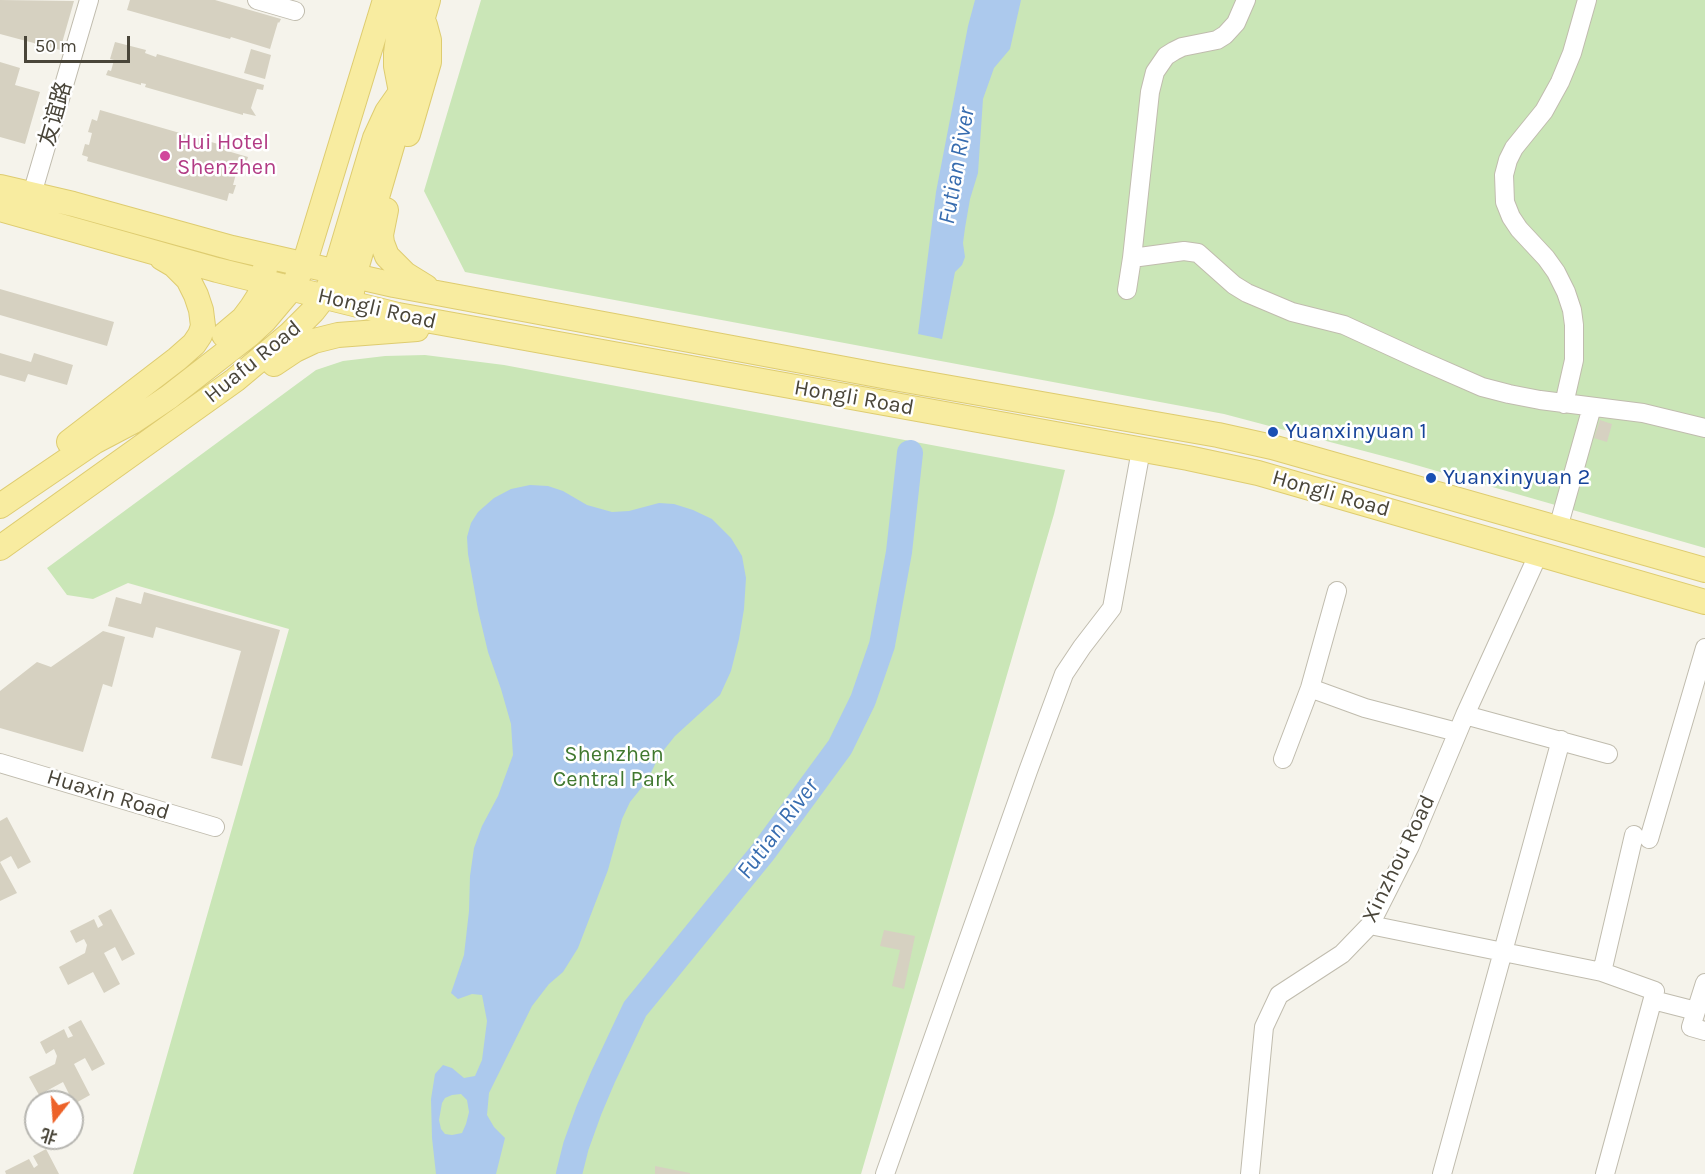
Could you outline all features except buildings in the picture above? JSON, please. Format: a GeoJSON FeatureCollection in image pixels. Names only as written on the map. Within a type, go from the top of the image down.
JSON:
{"type":"FeatureCollection","features":[{"type":"Feature","properties":{"kind":"main road","name":"Huafu Road"},"geometry":{"type":"LineString","coordinates":[[8,500],[94,442],[132,422],[169,397],[250,334],[291,289],[304,265],[386,0]]}},
{"type":"Feature","properties":{"kind":"main road","name":"Huafu Road"},"geometry":{"type":"LineString","coordinates":[[0,548],[235,380],[296,329],[344,274],[375,138],[387,111],[401,92],[396,66],[398,38],[419,6]]}},
{"type":"Feature","properties":{"kind":"main road"},"geometry":{"type":"LineString","coordinates":[[419,6],[429,40],[429,62],[381,227],[381,235],[387,256],[396,266],[418,283],[439,293]]}},
{"type":"Feature","properties":{"kind":"main road","name":"Hongli Road"},"geometry":{"type":"LineString","coordinates":[[0,187],[222,246],[344,274],[1244,441],[1318,459],[1705,570]]}},
{"type":"Feature","properties":{"kind":"main road","name":"Hongli Road"},"geometry":{"type":"LineString","coordinates":[[0,209],[263,282],[398,315],[1188,458],[1258,473],[1705,602]]}},
{"type":"Feature","properties":{"kind":"main road"},"geometry":{"type":"LineString","coordinates":[[8,500],[63,446],[177,359],[194,344],[200,335],[203,326],[201,310],[188,279],[174,265],[156,253]]}},
{"type":"Feature","properties":{"kind":"main road","name":"Huafu Road"},"geometry":{"type":"LineString","coordinates":[[26,529],[54,495],[102,455],[132,422],[146,399],[160,384],[243,319],[259,296],[265,269],[264,255]]}},
{"type":"Feature","properties":{"kind":"main road","name":"Huafu Road"},"geometry":{"type":"LineString","coordinates":[[344,274],[352,290],[353,304]]}},
{"type":"Feature","properties":{"kind":"main road"},"geometry":{"type":"LineString","coordinates":[[235,380],[272,366],[295,350],[314,341],[338,335],[380,330],[462,327]]}},
{"type":"Feature","properties":{"kind":"street","name":"友谊路"},"geometry":{"type":"LineString","coordinates":[[32,194],[89,0]]}},
{"type":"Feature","properties":{"kind":"street"},"geometry":{"type":"LineString","coordinates":[[257,0],[296,11]]}},
{"type":"Feature","properties":{"kind":"street"},"geometry":{"type":"LineString","coordinates":[[1127,290],[1150,92],[1155,72],[1167,56],[1174,51],[1182,47],[1217,40],[1225,35],[1236,22],[1246,0]]}},
{"type":"Feature","properties":{"kind":"street"},"geometry":{"type":"LineString","coordinates":[[1564,404],[1574,360],[1572,310],[1556,272],[1511,217],[1505,202],[1504,175],[1514,148],[1544,111],[1560,82],[1572,53],[1587,0]]}},
{"type":"Feature","properties":{"kind":"street"},"geometry":{"type":"LineString","coordinates":[[1132,258],[1184,251],[1198,254],[1234,285],[1247,293],[1292,312],[1344,324],[1482,387],[1564,404],[1643,413],[1705,428]]}},
{"type":"Feature","properties":{"kind":"street"},"geometry":{"type":"LineString","coordinates":[[1558,528],[1592,407]]}},
{"type":"Feature","properties":{"kind":"street"},"geometry":{"type":"LineString","coordinates":[[885,1174],[1064,674],[1112,608],[1141,450]]}},
{"type":"Feature","properties":{"kind":"street","name":"Xinzhou Road"},"geometry":{"type":"LineString","coordinates":[[1251,1174],[1264,1026],[1279,995],[1342,954],[1370,925],[1410,846],[1457,732],[1538,555]]}},
{"type":"Feature","properties":{"kind":"street"},"geometry":{"type":"LineString","coordinates":[[1283,759],[1310,688],[1337,591]]}},
{"type":"Feature","properties":{"kind":"street"},"geometry":{"type":"LineString","coordinates":[[1602,972],[1641,837],[1705,648]]}},
{"type":"Feature","properties":{"kind":"street"},"geometry":{"type":"LineString","coordinates":[[1310,688],[1365,708],[1457,732]]}},
{"type":"Feature","properties":{"kind":"street"},"geometry":{"type":"LineString","coordinates":[[1465,715],[1608,754]]}},
{"type":"Feature","properties":{"kind":"street"},"geometry":{"type":"LineString","coordinates":[[1442,1174],[1561,740]]}},
{"type":"Feature","properties":{"kind":"street","name":"Huaxin Road"},"geometry":{"type":"LineString","coordinates":[[0,762],[215,827]]}},
{"type":"Feature","properties":{"kind":"street"},"geometry":{"type":"LineString","coordinates":[[1370,925],[1602,972],[1655,991],[1605,1174]]}},
{"type":"Feature","properties":{"kind":"street"},"geometry":{"type":"LineString","coordinates":[[1705,983],[1691,1027],[1705,1031]]}},
{"type":"Feature","properties":{"kind":"street"},"geometry":{"type":"LineString","coordinates":[[1653,1000],[1696,1011]]}},
{"type":"Feature","properties":{"kind":"green space"},"geometry":{"type":"Polygon","coordinates":[[[481,0],[1705,0],[1705,548],[1402,461],[1224,414],[465,272],[424,191],[481,0]]]}},
{"type":"Feature","properties":{"kind":"green space","name":"Shenzhen Central Park"},"geometry":{"type":"Polygon","coordinates":[[[425,355],[504,365],[1065,470],[861,1174],[133,1174],[289,629],[128,583],[93,599],[67,595],[47,568],[316,370],[343,361],[385,356],[425,355]]]}},
{"type":"Feature","properties":{"kind":"water"},"geometry":{"type":"Polygon","coordinates":[[[975,0],[1021,0],[1010,49],[994,68],[983,99],[978,173],[970,199],[963,243],[965,257],[962,265],[955,272],[942,339],[918,334],[936,192],[975,0]]]}},
{"type":"Feature","properties":{"kind":"water"},"geometry":{"type":"Polygon","coordinates":[[[530,485],[548,486],[563,491],[587,505],[612,512],[629,511],[659,503],[674,504],[712,519],[731,538],[742,556],[746,578],[744,609],[731,671],[720,695],[675,736],[659,756],[647,781],[630,802],[622,819],[608,870],[578,948],[563,972],[549,984],[532,1006],[489,1093],[487,1115],[494,1127],[505,1138],[496,1174],[436,1174],[431,1099],[435,1074],[443,1065],[452,1068],[464,1078],[475,1076],[482,1060],[487,1021],[482,995],[472,994],[458,999],[451,993],[464,955],[474,848],[482,826],[498,796],[513,755],[511,724],[488,652],[478,610],[467,537],[471,523],[478,512],[494,498],[511,489],[530,485]],[[461,1094],[445,1098],[439,1120],[445,1134],[462,1133],[469,1112],[467,1100],[461,1094]]]}},
{"type":"Feature","properties":{"kind":"waterway","name":"Futian River"},"geometry":{"type":"LineString","coordinates":[[569,1174],[589,1110],[635,1009],[763,852],[840,747],[863,700],[882,645],[899,552],[910,453]]}},
{"type":"Feature","properties":{"kind":"place","name":"Hui Hotel Shenzhen"},"geometry":{"type":"Point","coordinates":[165,156]}},
{"type":"Feature","properties":{"kind":"place","name":"Yuanxinyuan 1"},"geometry":{"type":"Point","coordinates":[1273,432]}},
{"type":"Feature","properties":{"kind":"place","name":"Yuanxinyuan 2"},"geometry":{"type":"Point","coordinates":[1431,478]}}]}
